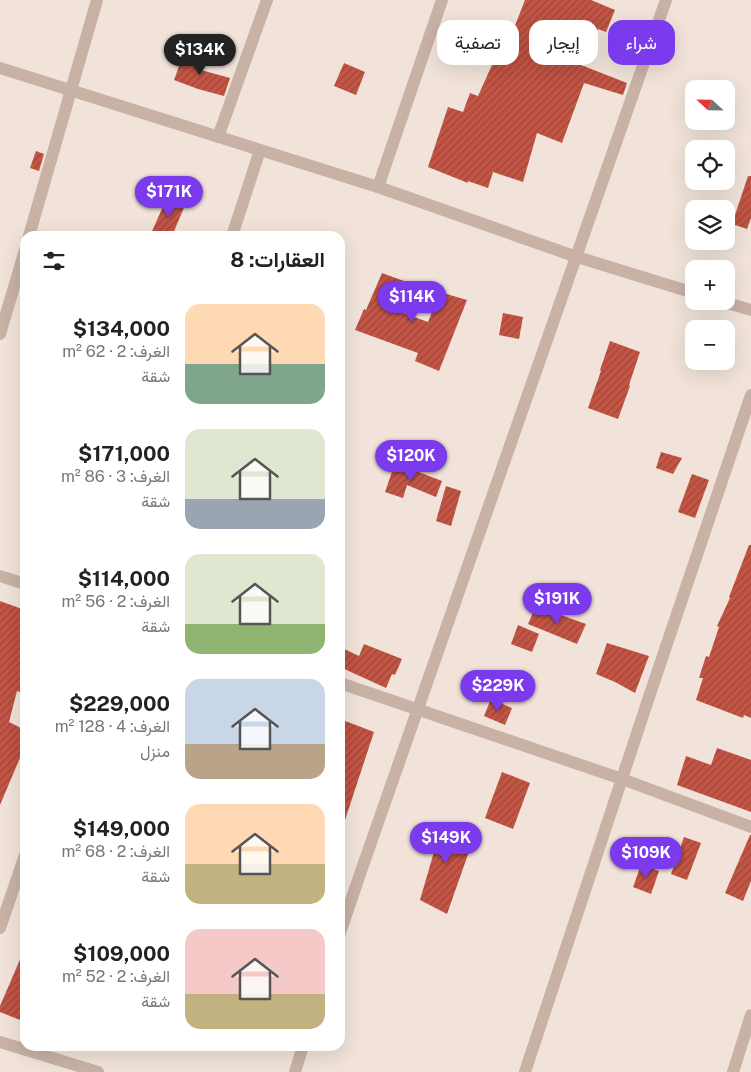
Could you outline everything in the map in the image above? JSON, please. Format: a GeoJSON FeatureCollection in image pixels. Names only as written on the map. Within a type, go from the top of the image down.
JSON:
{"type":"FeatureCollection","features":[{"type":"Feature","properties":{"kind":"street"},"geometry":{"type":"LineString","coordinates":[[30,231],[97,0]]}},
{"type":"Feature","properties":{"kind":"street"},"geometry":{"type":"LineString","coordinates":[[218,137],[267,0]]}},
{"type":"Feature","properties":{"kind":"street"},"geometry":{"type":"LineString","coordinates":[[378,187],[442,0]]}},
{"type":"Feature","properties":{"kind":"street"},"geometry":{"type":"LineString","coordinates":[[345,917],[574,256],[666,0]]}},
{"type":"Feature","properties":{"kind":"street"},"geometry":{"type":"LineString","coordinates":[[0,68],[378,187],[574,256],[685,290]]}},
{"type":"Feature","properties":{"kind":"street"},"geometry":{"type":"LineString","coordinates":[[234,231],[260,150]]}},
{"type":"Feature","properties":{"kind":"street"},"geometry":{"type":"LineString","coordinates":[[0,334],[5,301],[20,263]]}},
{"type":"Feature","properties":{"kind":"street"},"geometry":{"type":"LineString","coordinates":[[735,305],[751,310]]}},
{"type":"Feature","properties":{"kind":"street"},"geometry":{"type":"LineString","coordinates":[[525,1072],[751,395]]}},
{"type":"Feature","properties":{"kind":"street"},"geometry":{"type":"LineString","coordinates":[[0,576],[20,582]]}},
{"type":"Feature","properties":{"kind":"street"},"geometry":{"type":"LineString","coordinates":[[345,685],[622,779],[751,827]]}},
{"type":"Feature","properties":{"kind":"street"},"geometry":{"type":"LineString","coordinates":[[0,928],[20,870]]}},
{"type":"Feature","properties":{"kind":"street"},"geometry":{"type":"LineString","coordinates":[[733,1072],[751,1015]]}},
{"type":"Feature","properties":{"kind":"street"},"geometry":{"type":"LineString","coordinates":[[0,1042],[20,1048]]}},
{"type":"Feature","properties":{"kind":"street"},"geometry":{"type":"LineString","coordinates":[[28,1051],[91,1071]]}},
{"type":"Feature","properties":{"kind":"street"},"geometry":{"type":"LineString","coordinates":[[295,1072],[302,1051]]}},
{"type":"Feature","properties":{"kind":"building"},"geometry":{"type":"Polygon","coordinates":[[[525,0],[591,0],[615,10],[611,20],[608,20],[606,32],[598,29],[598,20],[529,20],[529,65],[581,65],[627,83],[623,95],[584,83],[562,143],[537,133],[523,182],[493,172],[488,188],[468,181],[468,183],[428,167],[448,107],[463,112],[470,93],[478,96],[492,65],[519,65],[519,20],[517,20],[525,0]]]}},
{"type":"Feature","properties":{"kind":"building"},"geometry":{"type":"Polygon","coordinates":[[[184,52],[204,60],[201,70],[230,78],[224,96],[174,80],[184,52]]]}},
{"type":"Feature","properties":{"kind":"building"},"geometry":{"type":"Polygon","coordinates":[[[344,63],[365,72],[356,95],[334,86],[344,63]]]}},
{"type":"Feature","properties":{"kind":"building"},"geometry":{"type":"Polygon","coordinates":[[[36,151],[44,154],[39,171],[30,168],[36,151]]]}},
{"type":"Feature","properties":{"kind":"building"},"geometry":{"type":"Polygon","coordinates":[[[748,176],[751,176],[751,218],[747,229],[735,225],[735,215],[748,176]]]}},
{"type":"Feature","properties":{"kind":"building"},"geometry":{"type":"Polygon","coordinates":[[[168,195],[186,203],[174,231],[152,231],[168,195]]]}},
{"type":"Feature","properties":{"kind":"building"},"geometry":{"type":"Polygon","coordinates":[[[382,273],[404,281],[392,309],[428,322],[435,304],[439,306],[443,293],[467,300],[439,371],[415,361],[418,353],[355,330],[382,273]]]}},
{"type":"Feature","properties":{"kind":"building"},"geometry":{"type":"Polygon","coordinates":[[[503,313],[523,317],[519,339],[499,335],[503,313]]]}},
{"type":"Feature","properties":{"kind":"building"},"geometry":{"type":"Polygon","coordinates":[[[610,341],[640,352],[618,419],[588,408],[610,341]]]}},
{"type":"Feature","properties":{"kind":"building"},"geometry":{"type":"Polygon","coordinates":[[[661,452],[682,458],[673,474],[656,468],[661,452]]]}},
{"type":"Feature","properties":{"kind":"building"},"geometry":{"type":"Polygon","coordinates":[[[395,463],[442,481],[436,497],[407,485],[403,498],[385,492],[395,463]]]}},
{"type":"Feature","properties":{"kind":"building"},"geometry":{"type":"Polygon","coordinates":[[[692,474],[709,480],[695,518],[678,512],[692,474]]]}},
{"type":"Feature","properties":{"kind":"building"},"geometry":{"type":"Polygon","coordinates":[[[446,486],[461,491],[451,526],[436,521],[446,486]]]}},
{"type":"Feature","properties":{"kind":"building"},"geometry":{"type":"Polygon","coordinates":[[[749,545],[751,545],[751,718],[744,715],[743,718],[696,700],[703,678],[699,678],[706,656],[709,657],[719,627],[717,626],[730,598],[749,545]]]}},
{"type":"Feature","properties":{"kind":"building"},"geometry":{"type":"Polygon","coordinates":[[[0,601],[20,608],[20,692],[17,691],[9,722],[20,728],[20,758],[0,805],[0,601]]]}},
{"type":"Feature","properties":{"kind":"building"},"geometry":{"type":"Polygon","coordinates":[[[536,606],[586,624],[577,644],[528,624],[536,606]]]}},
{"type":"Feature","properties":{"kind":"building"},"geometry":{"type":"Polygon","coordinates":[[[518,625],[539,634],[532,652],[511,644],[518,625]]]}},
{"type":"Feature","properties":{"kind":"building"},"geometry":{"type":"Polygon","coordinates":[[[607,643],[649,656],[635,693],[596,674],[607,643]]]}},
{"type":"Feature","properties":{"kind":"building"},"geometry":{"type":"Polygon","coordinates":[[[364,644],[402,659],[395,675],[392,674],[386,688],[345,669],[345,649],[359,656],[364,644]]]}},
{"type":"Feature","properties":{"kind":"building"},"geometry":{"type":"Polygon","coordinates":[[[491,699],[512,708],[505,725],[484,716],[491,699]]]}},
{"type":"Feature","properties":{"kind":"building"},"geometry":{"type":"Polygon","coordinates":[[[345,721],[374,732],[345,820],[345,721]]]}},
{"type":"Feature","properties":{"kind":"building"},"geometry":{"type":"Polygon","coordinates":[[[717,748],[751,760],[751,812],[677,785],[686,756],[711,765],[717,748]]]}},
{"type":"Feature","properties":{"kind":"building"},"geometry":{"type":"Polygon","coordinates":[[[502,772],[530,783],[513,829],[485,818],[502,772]]]}},
{"type":"Feature","properties":{"kind":"building"},"geometry":{"type":"Polygon","coordinates":[[[427,824],[458,831],[461,824],[477,829],[447,914],[420,900],[436,845],[423,842],[427,824]]]}},
{"type":"Feature","properties":{"kind":"building"},"geometry":{"type":"Polygon","coordinates":[[[750,835],[751,881],[743,901],[725,893],[750,835]]]}},
{"type":"Feature","properties":{"kind":"building"},"geometry":{"type":"Polygon","coordinates":[[[684,837],[701,843],[687,880],[671,874],[684,837]]]}},
{"type":"Feature","properties":{"kind":"building"},"geometry":{"type":"Polygon","coordinates":[[[641,865],[659,871],[651,894],[633,887],[641,865]]]}},
{"type":"Feature","properties":{"kind":"building"},"geometry":{"type":"Polygon","coordinates":[[[20,960],[20,1020],[0,1012],[0,1006],[20,960]]]}}]}
